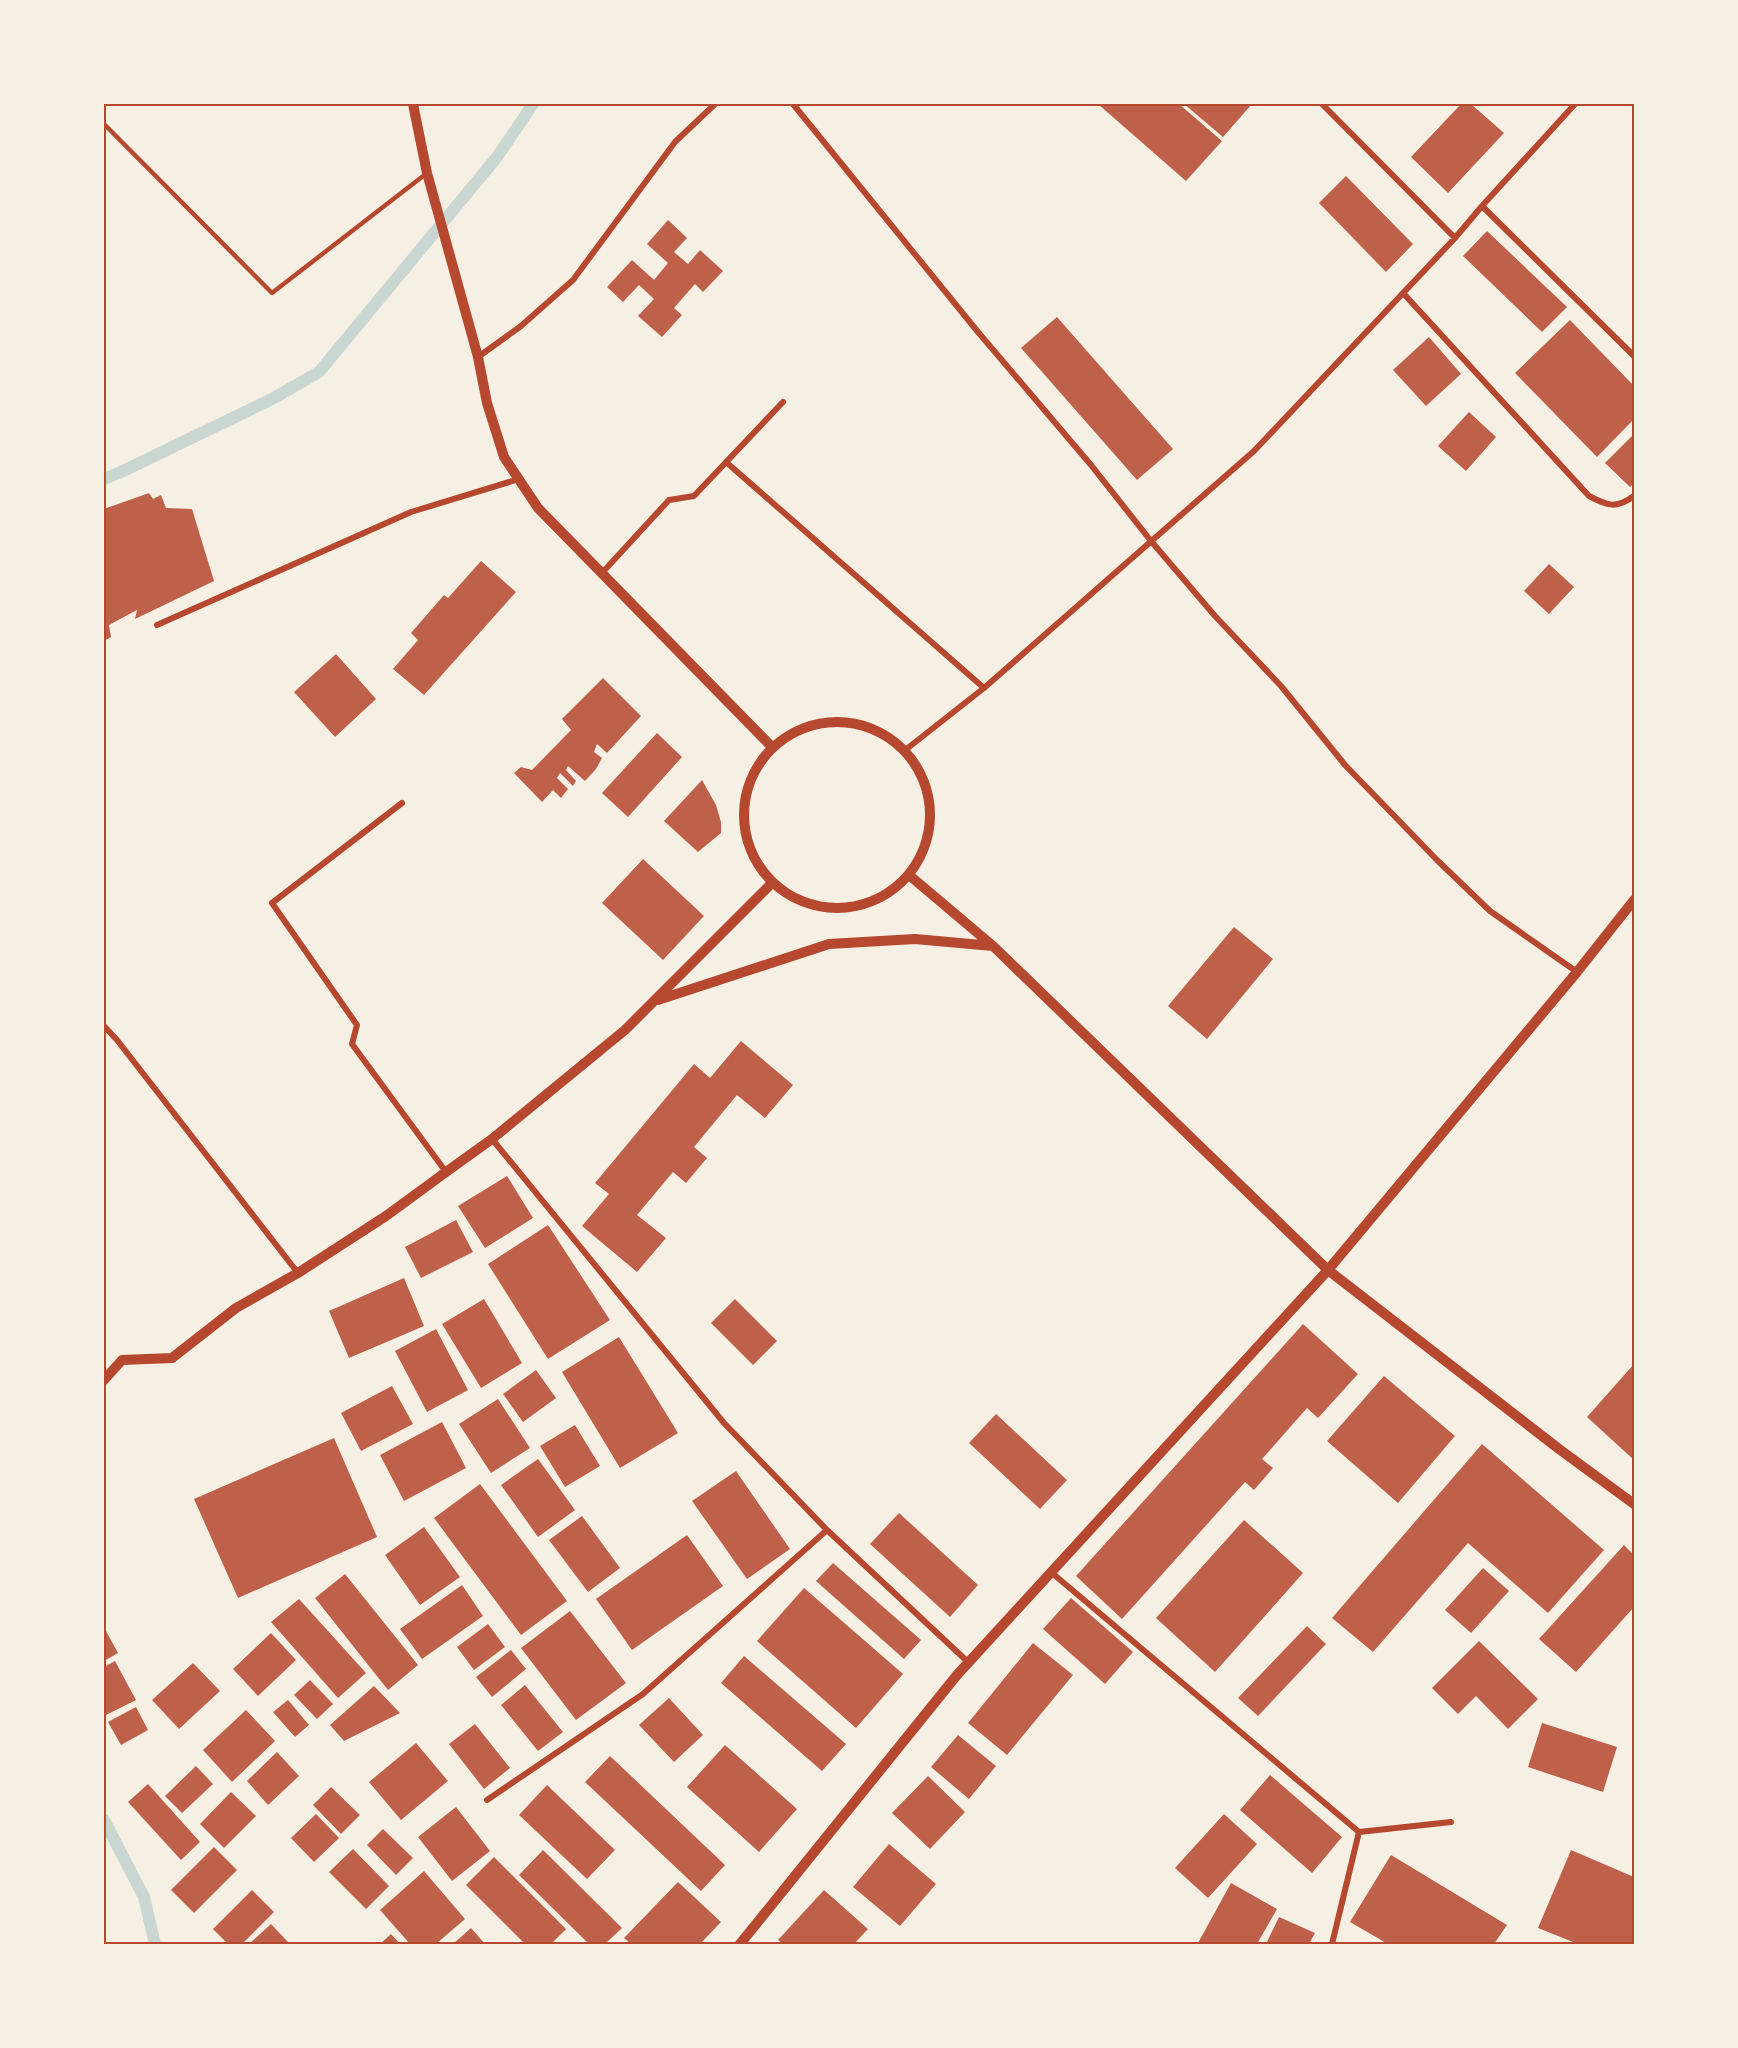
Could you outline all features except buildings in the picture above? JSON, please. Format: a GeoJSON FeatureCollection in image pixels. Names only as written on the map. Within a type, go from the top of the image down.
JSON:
{"type":"FeatureCollection","features":[{"type":"Feature","properties":{"kind":"street"},"geometry":{"type":"LineString","coordinates":[[413,104],[435,204],[478,357],[487,403],[504,457],[538,508],[772,747]]}},
{"type":"Feature","properties":{"kind":"street"},"geometry":{"type":"LineString","coordinates":[[478,357],[520,326],[573,280],[675,142],[715,104]]}},
{"type":"Feature","properties":{"kind":"street"},"geometry":{"type":"LineString","coordinates":[[793,104],[1151,541],[1215,616],[1281,686],[1346,765],[1437,860],[1490,911],[1577,972]]}},
{"type":"Feature","properties":{"kind":"street"},"geometry":{"type":"LineString","coordinates":[[1322,104],[1455,238]]}},
{"type":"Feature","properties":{"kind":"street"},"geometry":{"type":"LineString","coordinates":[[904,751],[984,688],[1254,451],[1455,238],[1575,104]]}},
{"type":"Feature","properties":{"kind":"street"},"geometry":{"type":"LineString","coordinates":[[1482,206],[1635,356]]}},
{"type":"Feature","properties":{"kind":"street"},"geometry":{"type":"LineString","coordinates":[[1403,293],[1589,496],[1607,505],[1624,504],[1635,496]]}},
{"type":"Feature","properties":{"kind":"street"},"geometry":{"type":"LineString","coordinates":[[602,573],[669,500],[694,496],[783,402]]}},
{"type":"Feature","properties":{"kind":"street"},"geometry":{"type":"LineString","coordinates":[[726,462],[984,688]]}},
{"type":"Feature","properties":{"kind":"street"},"geometry":{"type":"LineString","coordinates":[[157,625],[411,512],[519,479]]}},
{"type":"Feature","properties":{"kind":"street"},"geometry":{"type":"LineString","coordinates":[[839,722],[863,726],[885,735],[904,751],[920,773],[929,798],[930,816],[923,852],[909,875],[886,895],[858,907],[827,909],[798,900],[772,883],[756,863],[746,839],[743,815],[747,790],[756,766],[772,747],[792,733],[815,724],[839,722]]}},
{"type":"Feature","properties":{"kind":"street"},"geometry":{"type":"LineString","coordinates":[[402,803],[272,903],[357,1025],[352,1044],[447,1172]]}},
{"type":"Feature","properties":{"kind":"street"},"geometry":{"type":"LineString","coordinates":[[909,875],[993,946],[1328,1270],[1559,1449],[1635,1504]]}},
{"type":"Feature","properties":{"kind":"street"},"geometry":{"type":"LineString","coordinates":[[104,1380],[122,1360],[172,1358],[236,1308],[298,1273],[386,1216],[492,1139],[625,1030],[772,883]]}},
{"type":"Feature","properties":{"kind":"street"},"geometry":{"type":"LineString","coordinates":[[740,1944],[969,1662],[1328,1270],[1635,900]]}},
{"type":"Feature","properties":{"kind":"street"},"geometry":{"type":"LineString","coordinates":[[655,1001],[829,944],[915,939],[993,946]]}},
{"type":"Feature","properties":{"kind":"street"},"geometry":{"type":"LineString","coordinates":[[104,1026],[298,1273]]}},
{"type":"Feature","properties":{"kind":"street"},"geometry":{"type":"LineString","coordinates":[[492,1139],[724,1423],[827,1530],[969,1662]]}},
{"type":"Feature","properties":{"kind":"street"},"geometry":{"type":"LineString","coordinates":[[487,1800],[643,1694],[827,1530]]}},
{"type":"Feature","properties":{"kind":"street"},"geometry":{"type":"LineString","coordinates":[[1052,1573],[1359,1832],[1451,1822]]}},
{"type":"Feature","properties":{"kind":"street"},"geometry":{"type":"LineString","coordinates":[[1332,1944],[1359,1832]]}},
{"type":"Feature","properties":{"kind":"lane"},"geometry":{"type":"LineString","coordinates":[[104,124],[272,293],[427,172]]}},
{"type":"Feature","properties":{"kind":"waterway"},"geometry":{"type":"LineString","coordinates":[[104,479],[272,399],[319,372],[497,157],[533,104]]}},
{"type":"Feature","properties":{"kind":"waterway"},"geometry":{"type":"LineString","coordinates":[[104,1820],[144,1897],[155,1944]]}}]}
